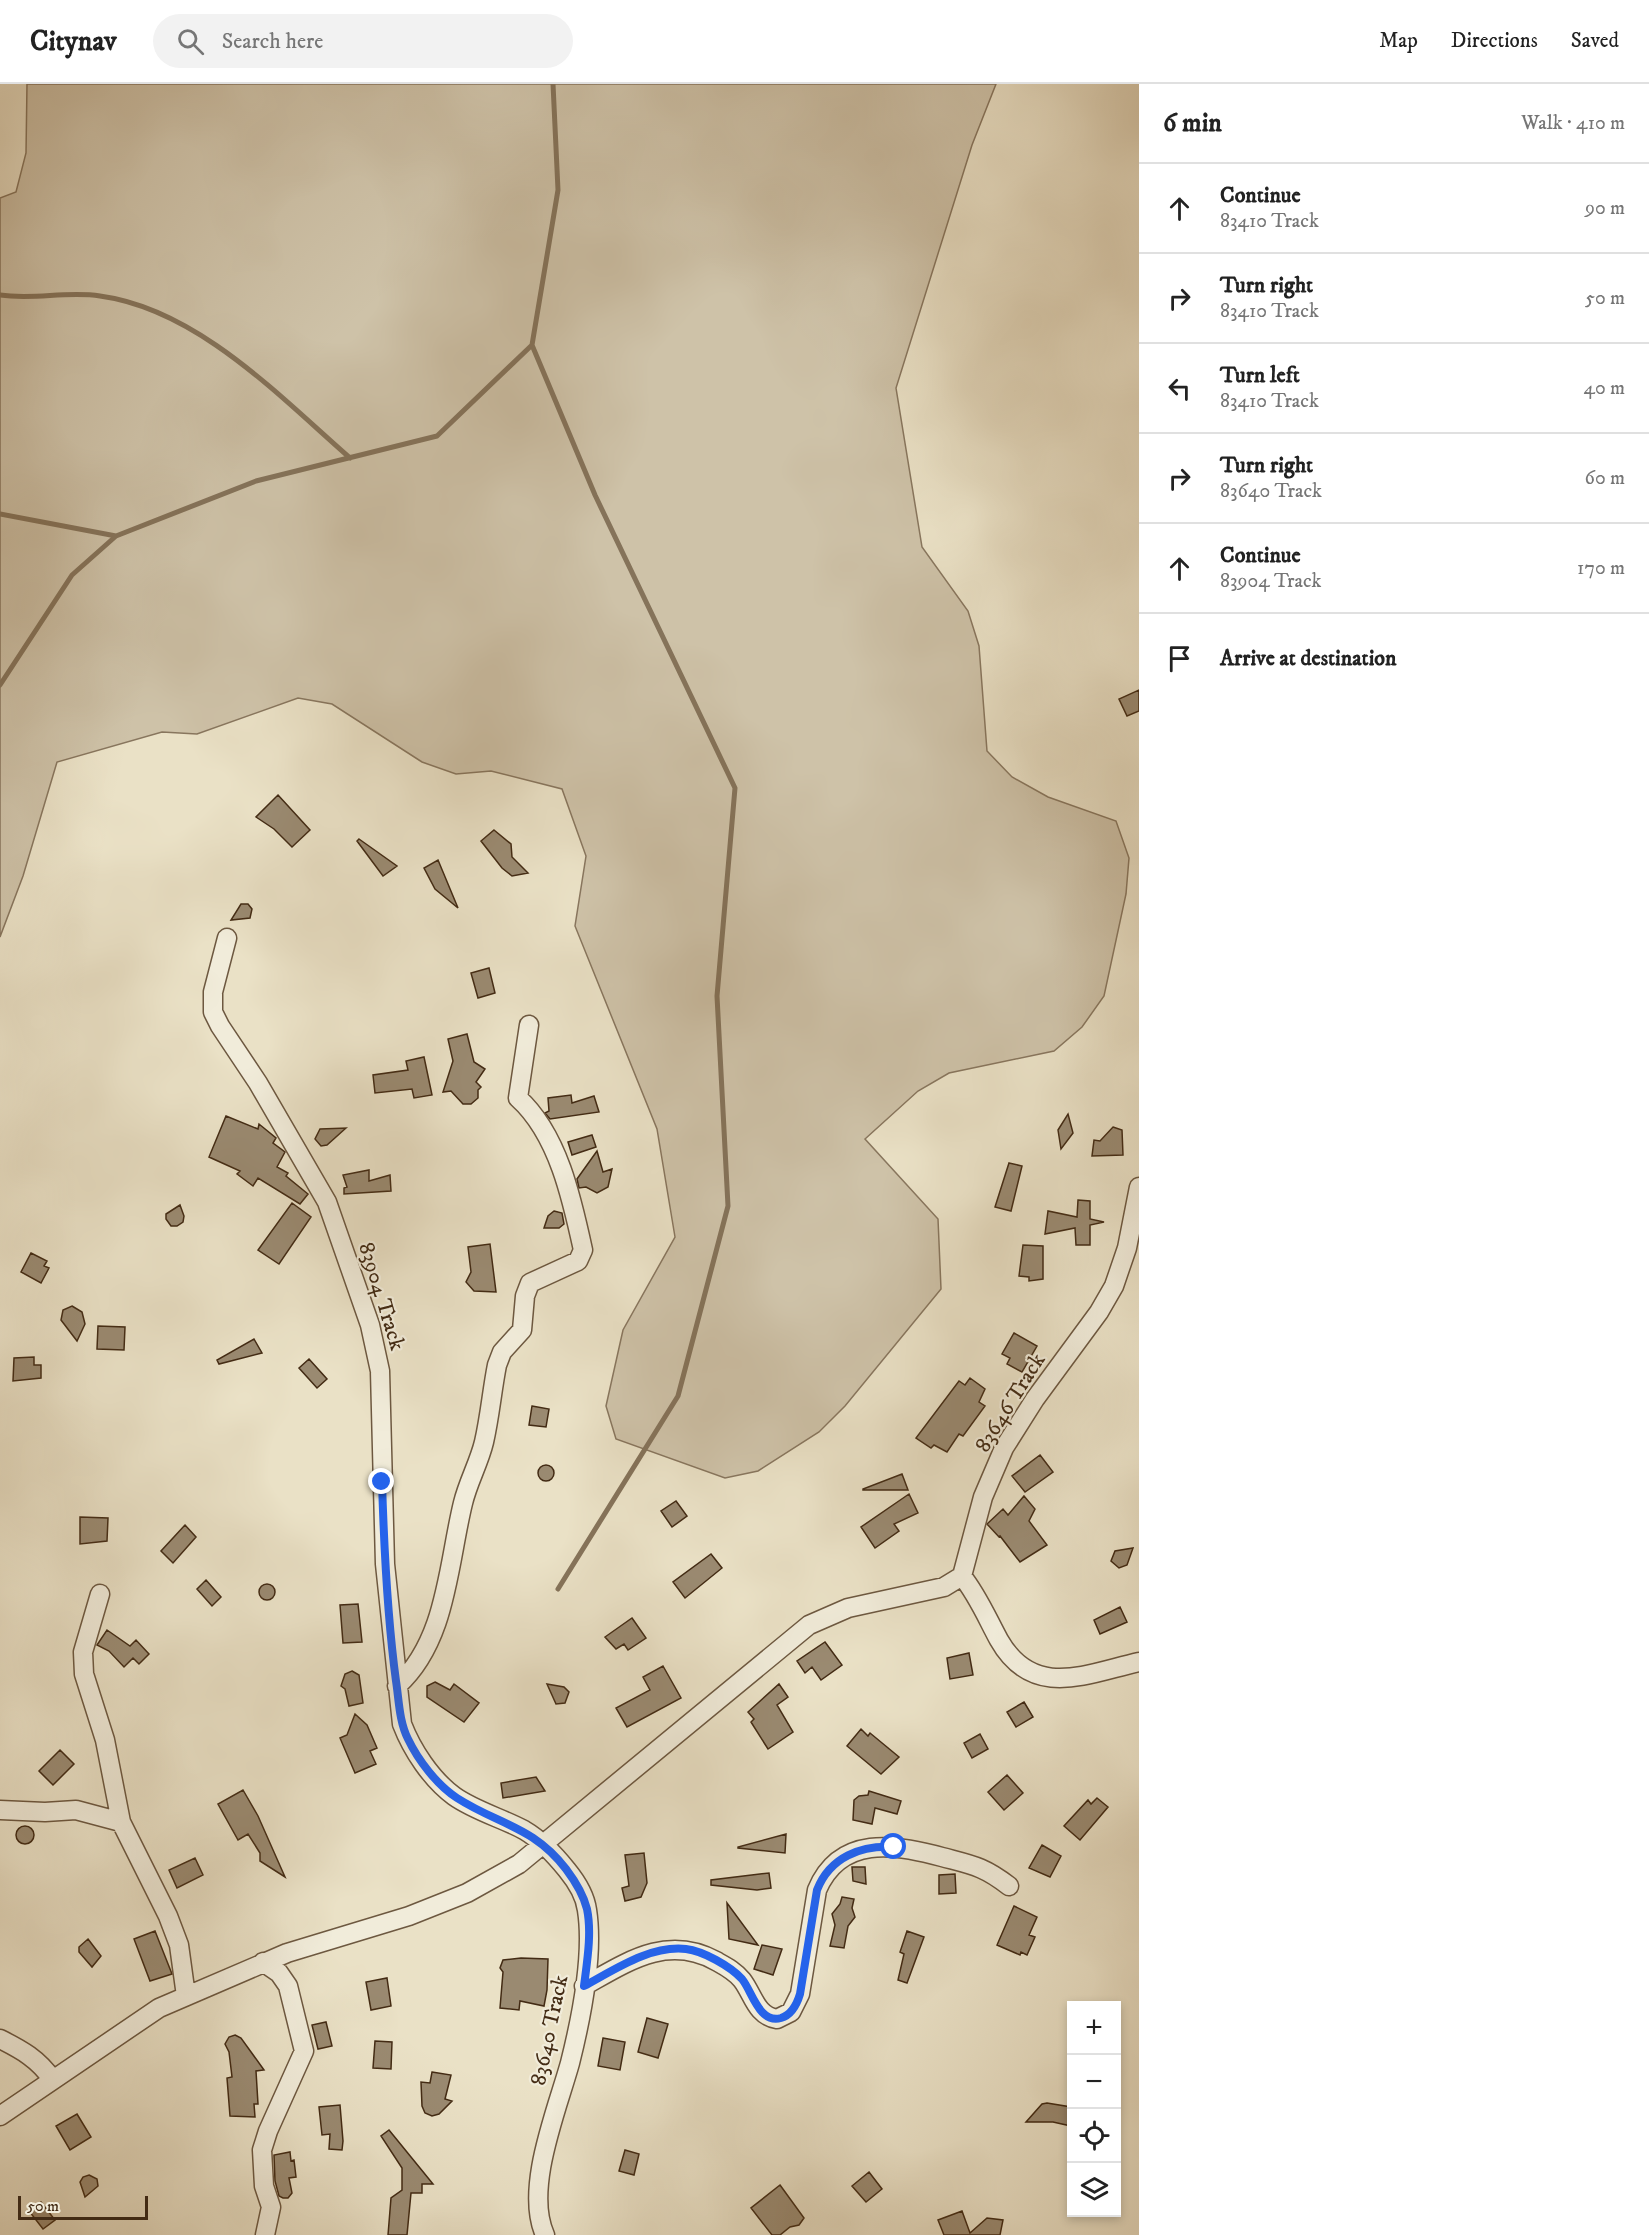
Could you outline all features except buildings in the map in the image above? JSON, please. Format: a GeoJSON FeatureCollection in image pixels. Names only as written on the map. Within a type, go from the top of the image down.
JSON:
{"type":"FeatureCollection","features":[{"type":"Feature","properties":{"kind":"street","name":"83904 Track"},"geometry":{"type":"LineString","coordinates":[[226,938],[213,992],[213,1012],[327,1202],[370,1325],[380,1371],[385,1564],[402,1724],[407,1738],[435,1778],[456,1798],[526,1831],[545,1846]]}},
{"type":"Feature","properties":{"kind":"street"},"geometry":{"type":"LineString","coordinates":[[397,1686],[411,1673],[429,1641],[438,1615],[463,1500],[484,1442],[497,1365],[502,1352],[522,1329],[526,1290],[536,1278],[578,1261],[583,1250],[561,1168],[530,1109],[518,1098],[530,1025]]}},
{"type":"Feature","properties":{"kind":"street","name":"83646 Track"},"geometry":{"type":"LineString","coordinates":[[962,1576],[983,1497],[1004,1448],[1035,1399],[1099,1312],[1114,1286],[1127,1248],[1139,1187]]}},
{"type":"Feature","properties":{"kind":"street"},"geometry":{"type":"LineString","coordinates":[[0,2116],[159,2008],[263,1962],[409,1916],[458,1897],[519,1864],[545,1846],[624,1775],[809,1625],[848,1608],[886,1597],[944,1587],[962,1576],[974,1592],[1010,1656],[1033,1674],[1053,1679],[1065,1678],[1139,1662]]}},
{"type":"Feature","properties":{"kind":"street"},"geometry":{"type":"LineString","coordinates":[[100,1594],[82,1664],[105,1740],[120,1822],[168,1916],[179,1945],[186,1996]]}},
{"type":"Feature","properties":{"kind":"street"},"geometry":{"type":"LineString","coordinates":[[0,1810],[45,1812],[76,1810],[120,1822]]}},
{"type":"Feature","properties":{"kind":"street","name":"83640 Track"},"geometry":{"type":"LineString","coordinates":[[544,2235],[539,2222],[540,2170],[570,2062],[588,1954],[587,1909],[576,1882],[545,1846]]}},
{"type":"Feature","properties":{"kind":"street"},"geometry":{"type":"LineString","coordinates":[[584,1986],[653,1952],[684,1949],[698,1952],[734,1972],[742,1980],[761,2011],[777,2019],[791,2012],[800,1994],[817,1890],[821,1879],[844,1857],[860,1848],[882,1846],[915,1849],[981,1866],[1009,1886]]}},
{"type":"Feature","properties":{"kind":"street"},"geometry":{"type":"LineString","coordinates":[[263,1962],[279,1973],[288,1986],[304,2051],[268,2131],[262,2150],[264,2186],[271,2208],[265,2235]]}},
{"type":"Feature","properties":{"kind":"street"},"geometry":{"type":"LineString","coordinates":[[0,2039],[27,2052],[41,2064],[52,2079]]}},
{"type":"Feature","properties":{"kind":"shaded area"},"geometry":{"type":"Polygon","coordinates":[[[27,84],[996,84],[972,145],[896,388],[922,547],[968,611],[979,646],[987,751],[1012,777],[1048,797],[1116,821],[1129,858],[1126,894],[1104,996],[1082,1027],[1054,1051],[949,1073],[918,1091],[865,1139],[938,1219],[941,1289],[845,1406],[819,1432],[758,1471],[725,1478],[616,1439],[606,1406],[623,1330],[675,1237],[657,1129],[575,926],[586,856],[562,789],[491,771],[456,774],[422,762],[332,704],[298,698],[197,734],[162,732],[57,762],[23,876],[0,937],[0,198],[16,192],[26,153],[27,84]]]}},
{"type":"Feature","properties":{"kind":"waterway"},"geometry":{"type":"LineString","coordinates":[[0,685],[72,575],[116,536],[256,481],[437,436],[532,345],[558,190],[553,84]]}},
{"type":"Feature","properties":{"kind":"waterway"},"geometry":{"type":"LineString","coordinates":[[0,295],[100,296],[136,304],[170,318],[235,359],[350,458]]}},
{"type":"Feature","properties":{"kind":"waterway"},"geometry":{"type":"LineString","coordinates":[[532,345],[595,495],[735,788],[717,996],[728,1206],[678,1396],[558,1589]]}},
{"type":"Feature","properties":{"kind":"waterway"},"geometry":{"type":"LineString","coordinates":[[0,514],[116,536]]}},
{"type":"Feature","properties":{"kind":"route"},"geometry":{"type":"LineString","coordinates":[[382,1482],[392,1653],[402,1724],[407,1738],[435,1778],[456,1798],[526,1831],[555,1855],[576,1882],[587,1909],[588,1954],[584,1986],[653,1952],[684,1949],[698,1952],[734,1972],[742,1980],[761,2011],[771,2018],[784,2017],[791,2012],[800,1994],[814,1921],[817,1890],[821,1879],[844,1857],[860,1848],[894,1847]]}}]}
